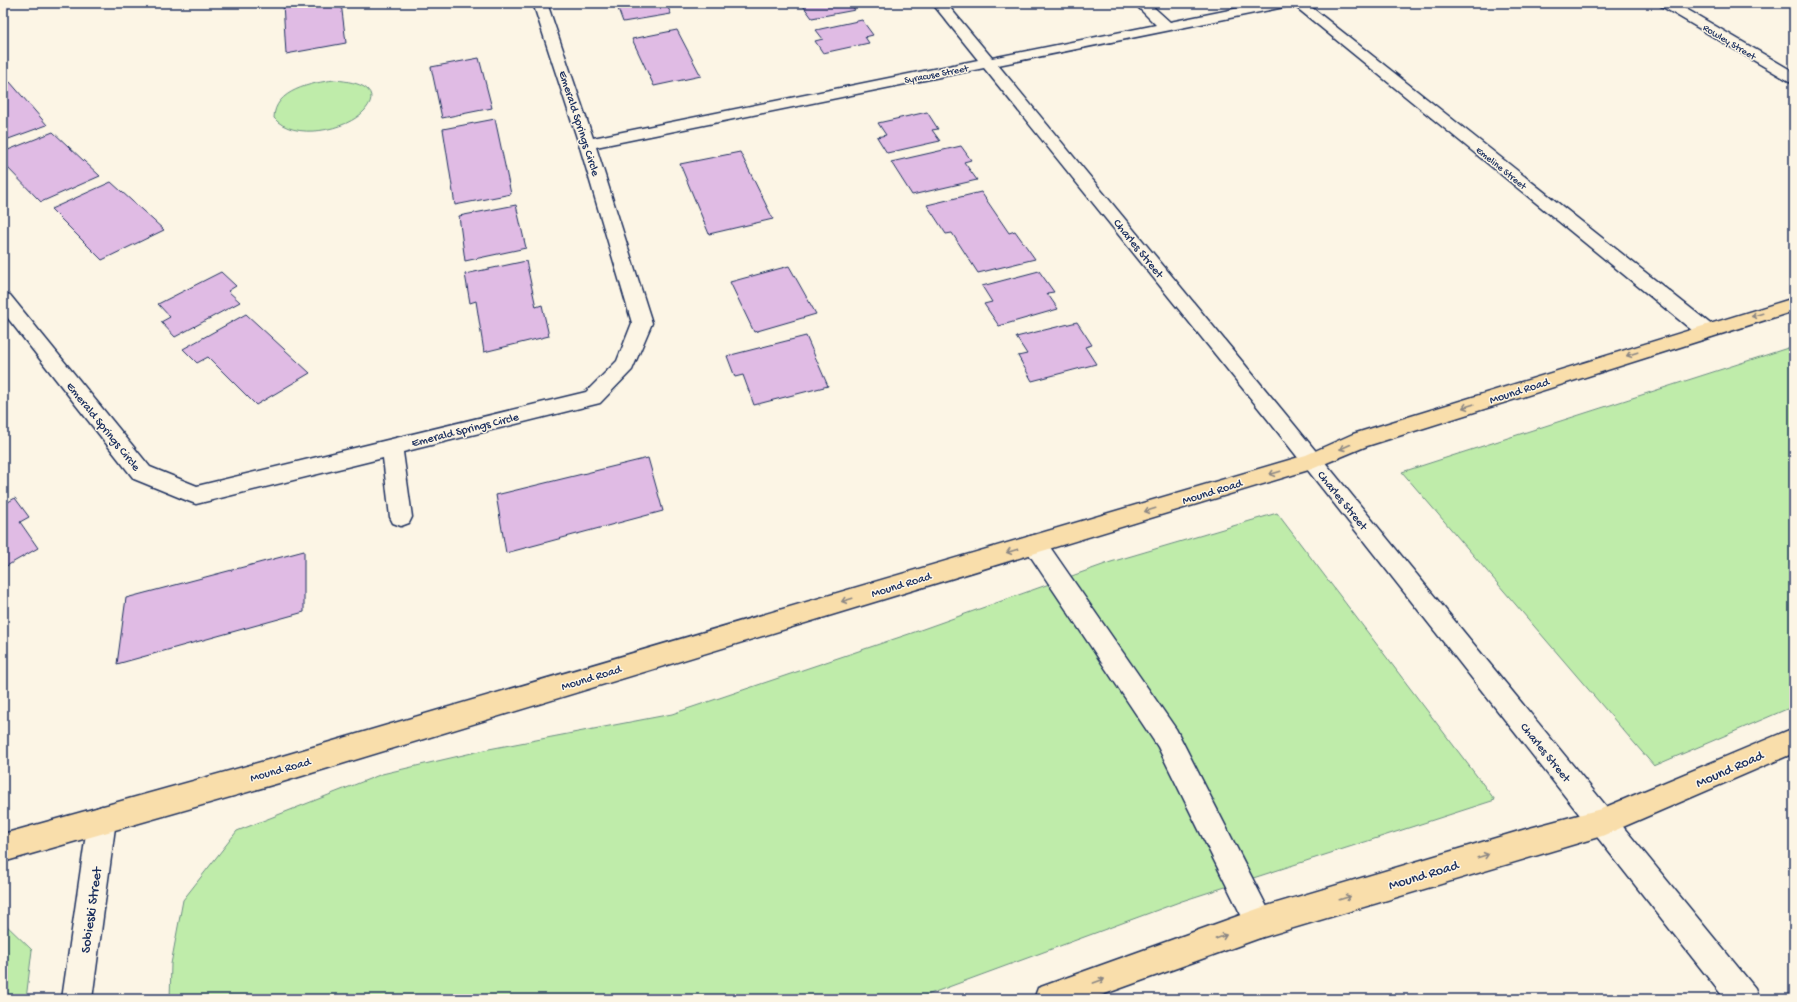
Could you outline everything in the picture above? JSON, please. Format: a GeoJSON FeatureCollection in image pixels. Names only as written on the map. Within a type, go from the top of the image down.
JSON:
{"type":"FeatureCollection","features":[{"type":"Feature","properties":{"kind":"main road","name":"Mound Road"},"geometry":{"type":"LineString","coordinates":[[3,848],[286,768],[1312,461],[1360,440],[1794,304]]}},
{"type":"Feature","properties":{"kind":"main road","name":"Mound Road"},"geometry":{"type":"LineString","coordinates":[[1049,999],[1260,923],[1526,843],[1602,822],[1794,740]]}},
{"type":"Feature","properties":{"kind":"street","name":"Emerald Springs Circle"},"geometry":{"type":"LineString","coordinates":[[3,299],[142,473],[196,495],[593,398],[625,365],[642,324],[587,144],[540,3]]}},
{"type":"Feature","properties":{"kind":"street","name":"Charles Street"},"geometry":{"type":"LineString","coordinates":[[939,3],[1312,461],[1744,999]]}},
{"type":"Feature","properties":{"kind":"street"},"geometry":{"type":"LineString","coordinates":[[1141,3],[1166,26]]}},
{"type":"Feature","properties":{"kind":"street","name":"Syracuse Street"},"geometry":{"type":"LineString","coordinates":[[587,144],[1284,3]]}},
{"type":"Feature","properties":{"kind":"street","name":"Emeline Street"},"geometry":{"type":"LineString","coordinates":[[1298,3],[1706,331]]}},
{"type":"Feature","properties":{"kind":"street","name":"Rowley Street"},"geometry":{"type":"LineString","coordinates":[[1666,3],[1794,78]]}},
{"type":"Feature","properties":{"kind":"street"},"geometry":{"type":"LineString","coordinates":[[392,447],[400,517]]}},
{"type":"Feature","properties":{"kind":"street"},"geometry":{"type":"LineString","coordinates":[[1035,544],[1167,738],[1260,923]]}},
{"type":"Feature","properties":{"kind":"street","name":"Sobieski Street"},"geometry":{"type":"LineString","coordinates":[[77,999],[102,820]]}},
{"type":"Feature","properties":{"kind":"green space"},"geometry":{"type":"Polygon","coordinates":[[[334,80],[363,86],[368,90],[371,95],[370,102],[365,110],[357,117],[333,128],[306,131],[283,125],[274,118],[276,108],[287,94],[315,83],[334,80]]]}},
{"type":"Feature","properties":{"kind":"green space"},"geometry":{"type":"Polygon","coordinates":[[[1794,346],[1794,706],[1654,766],[1402,472],[1794,346]]]}},
{"type":"Feature","properties":{"kind":"green space"},"geometry":{"type":"Polygon","coordinates":[[[1277,513],[1495,800],[1182,901],[916,999],[170,999],[171,964],[183,900],[237,831],[382,774],[489,749],[672,714],[909,634],[1111,562],[1277,513]]]}},
{"type":"Feature","properties":{"kind":"green space"},"geometry":{"type":"Polygon","coordinates":[[[3,922],[32,950],[26,999],[3,999],[3,922]]]}},
{"type":"Feature","properties":{"kind":"building"},"geometry":{"type":"Polygon","coordinates":[[[283,3],[341,3],[346,43],[286,54],[283,3]]]}},
{"type":"Feature","properties":{"kind":"building"},"geometry":{"type":"Polygon","coordinates":[[[616,3],[666,3],[671,14],[623,22],[616,3]]]}},
{"type":"Feature","properties":{"kind":"building"},"geometry":{"type":"Polygon","coordinates":[[[801,3],[850,3],[855,10],[812,18],[801,3]]]}},
{"type":"Feature","properties":{"kind":"building"},"geometry":{"type":"Polygon","coordinates":[[[862,20],[873,35],[865,37],[869,43],[823,53],[815,41],[823,39],[816,30],[862,20]]]}},
{"type":"Feature","properties":{"kind":"building"},"geometry":{"type":"Polygon","coordinates":[[[677,30],[701,76],[654,86],[632,39],[677,30]]]}},
{"type":"Feature","properties":{"kind":"building"},"geometry":{"type":"Polygon","coordinates":[[[479,58],[492,108],[442,118],[431,67],[479,58]]]}},
{"type":"Feature","properties":{"kind":"building"},"geometry":{"type":"Polygon","coordinates":[[[10,82],[47,125],[3,141],[3,85],[10,82]]]}},
{"type":"Feature","properties":{"kind":"building"},"geometry":{"type":"Polygon","coordinates":[[[927,112],[938,129],[932,130],[940,141],[887,153],[877,137],[886,135],[878,123],[927,112]]]}},
{"type":"Feature","properties":{"kind":"building"},"geometry":{"type":"Polygon","coordinates":[[[495,119],[511,194],[455,205],[443,129],[495,119]]]}},
{"type":"Feature","properties":{"kind":"building"},"geometry":{"type":"Polygon","coordinates":[[[53,132],[100,176],[41,202],[3,163],[3,152],[53,132]]]}},
{"type":"Feature","properties":{"kind":"building"},"geometry":{"type":"Polygon","coordinates":[[[961,146],[971,160],[964,162],[977,180],[912,195],[891,162],[961,146]]]}},
{"type":"Feature","properties":{"kind":"building"},"geometry":{"type":"Polygon","coordinates":[[[740,152],[773,219],[709,234],[680,164],[740,152]]]}},
{"type":"Feature","properties":{"kind":"building"},"geometry":{"type":"Polygon","coordinates":[[[111,182],[164,230],[102,260],[51,209],[111,182]]]}},
{"type":"Feature","properties":{"kind":"building"},"geometry":{"type":"Polygon","coordinates":[[[981,192],[1009,233],[1015,231],[1035,259],[978,273],[952,233],[946,234],[927,205],[981,192]]]}},
{"type":"Feature","properties":{"kind":"building"},"geometry":{"type":"Polygon","coordinates":[[[516,205],[526,248],[465,261],[459,216],[516,205]]]}},
{"type":"Feature","properties":{"kind":"building"},"geometry":{"type":"Polygon","coordinates":[[[526,261],[536,307],[542,305],[549,336],[484,352],[476,301],[470,303],[465,274],[526,261]]]}},
{"type":"Feature","properties":{"kind":"building"},"geometry":{"type":"Polygon","coordinates":[[[789,266],[816,314],[754,332],[730,282],[789,266]]]}},
{"type":"Feature","properties":{"kind":"building"},"geometry":{"type":"Polygon","coordinates":[[[1039,271],[1054,292],[1047,293],[1058,309],[999,326],[984,304],[992,302],[982,286],[1039,271]]]}},
{"type":"Feature","properties":{"kind":"building"},"geometry":{"type":"Polygon","coordinates":[[[221,272],[236,286],[228,291],[240,302],[175,337],[161,322],[170,317],[158,304],[221,272]]]}},
{"type":"Feature","properties":{"kind":"building"},"geometry":{"type":"Polygon","coordinates":[[[246,314],[310,373],[256,405],[208,357],[197,363],[183,349],[246,314]]]}},
{"type":"Feature","properties":{"kind":"building"},"geometry":{"type":"Polygon","coordinates":[[[1077,322],[1092,345],[1085,347],[1096,364],[1032,381],[1018,356],[1027,354],[1016,337],[1077,322]]]}},
{"type":"Feature","properties":{"kind":"building"},"geometry":{"type":"Polygon","coordinates":[[[806,336],[828,386],[754,405],[743,375],[735,377],[727,356],[806,336]]]}},
{"type":"Feature","properties":{"kind":"building"},"geometry":{"type":"Polygon","coordinates":[[[648,458],[663,511],[506,553],[496,495],[648,458]]]}},
{"type":"Feature","properties":{"kind":"building"},"geometry":{"type":"Polygon","coordinates":[[[15,498],[29,517],[20,522],[38,548],[3,568],[3,505],[15,498]]]}},
{"type":"Feature","properties":{"kind":"building"},"geometry":{"type":"Polygon","coordinates":[[[304,551],[304,612],[117,664],[126,598],[304,551]]]}}]}
